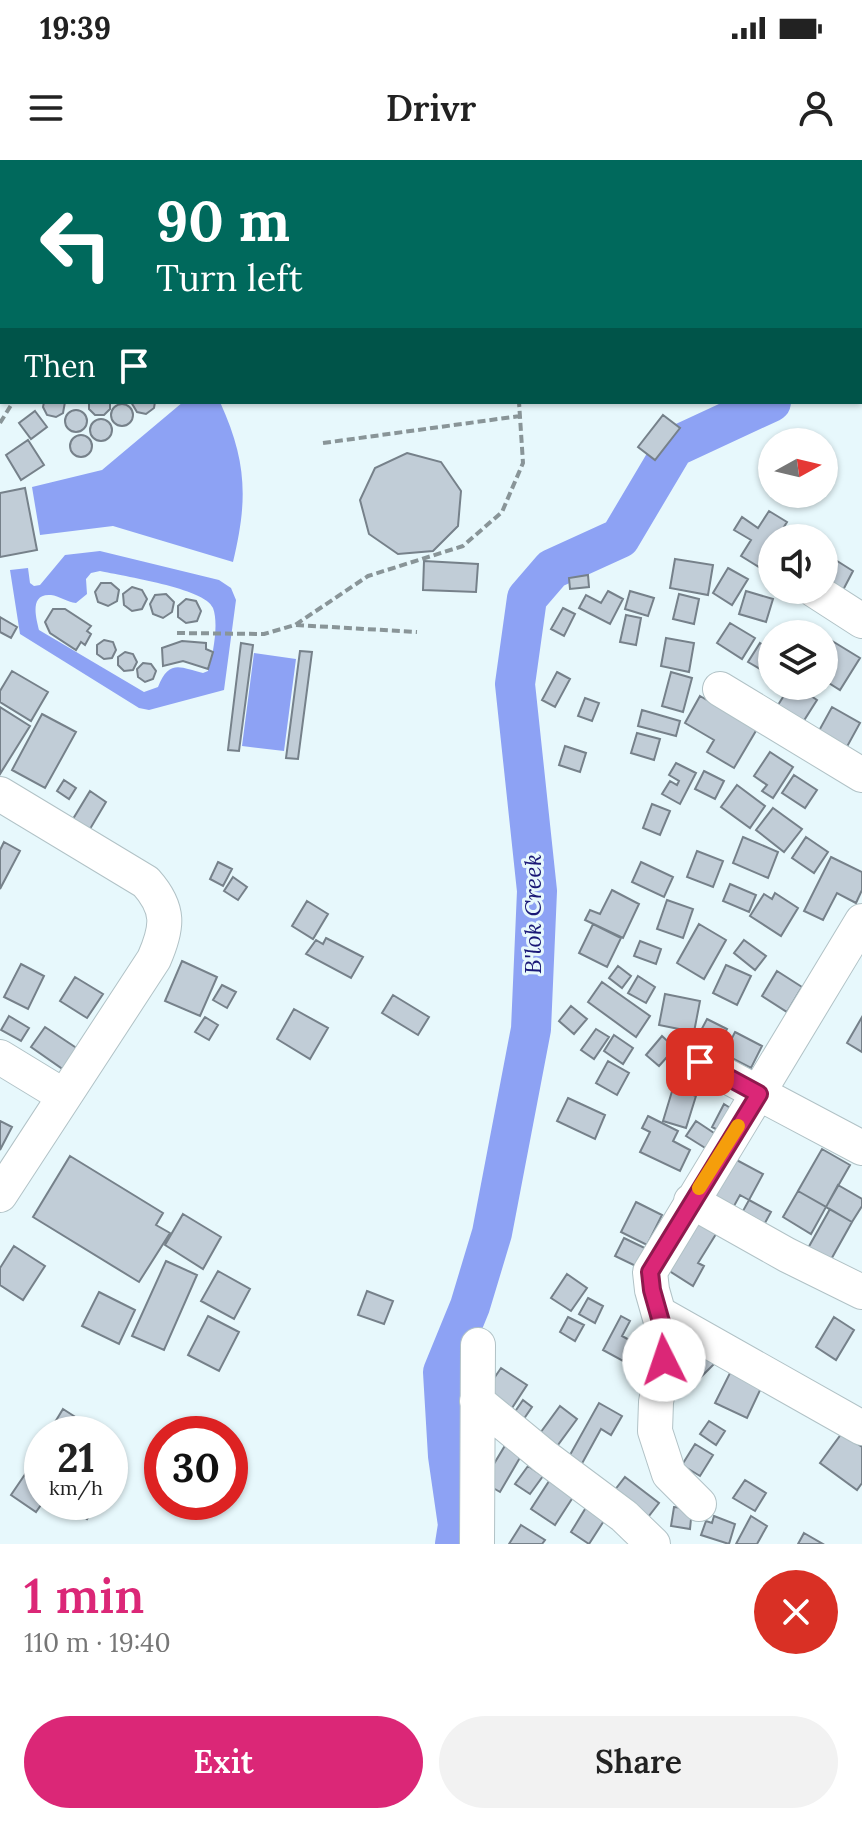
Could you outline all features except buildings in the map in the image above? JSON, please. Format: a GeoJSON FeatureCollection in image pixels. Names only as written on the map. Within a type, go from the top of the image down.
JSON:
{"type":"FeatureCollection","features":[{"type":"Feature","properties":{"kind":"street"},"geometry":{"type":"LineString","coordinates":[[836,604],[862,621]]}},
{"type":"Feature","properties":{"kind":"street"},"geometry":{"type":"LineString","coordinates":[[720,689],[862,775]]}},
{"type":"Feature","properties":{"kind":"street"},"geometry":{"type":"LineString","coordinates":[[0,794],[146,882],[160,897],[166,918],[164,937],[154,959],[0,1195]]}},
{"type":"Feature","properties":{"kind":"street"},"geometry":{"type":"LineString","coordinates":[[699,1504],[673,1481],[655,1431],[665,1336],[650,1272],[862,921]]}},
{"type":"Feature","properties":{"kind":"street"},"geometry":{"type":"LineString","coordinates":[[0,1057],[64,1096]]}},
{"type":"Feature","properties":{"kind":"street"},"geometry":{"type":"LineString","coordinates":[[700,1062],[862,1148]]}},
{"type":"Feature","properties":{"kind":"street"},"geometry":{"type":"LineString","coordinates":[[691,1201],[787,1255],[862,1292]]}},
{"type":"Feature","properties":{"kind":"street"},"geometry":{"type":"LineString","coordinates":[[660,1314],[862,1428]]}},
{"type":"Feature","properties":{"kind":"street"},"geometry":{"type":"LineString","coordinates":[[477,1544],[478,1345]]}},
{"type":"Feature","properties":{"kind":"street"},"geometry":{"type":"LineString","coordinates":[[477,1401],[624,1516],[653,1544]]}},
{"type":"Feature","properties":{"kind":"path"},"geometry":{"type":"LineString","coordinates":[[0,423],[12,404]]}},
{"type":"Feature","properties":{"kind":"path"},"geometry":{"type":"LineString","coordinates":[[177,633],[264,634],[295,625],[368,576],[463,546],[502,512],[523,463],[519,404]]}},
{"type":"Feature","properties":{"kind":"path"},"geometry":{"type":"LineString","coordinates":[[323,443],[520,416]]}},
{"type":"Feature","properties":{"kind":"path"},"geometry":{"type":"LineString","coordinates":[[295,625],[417,632]]}},
{"type":"Feature","properties":{"kind":"water"},"geometry":{"type":"Polygon","coordinates":[[[181,404],[221,404],[236,443],[242,481],[241,519],[233,562],[113,526],[40,535],[32,487],[102,470],[181,404]]]}},
{"type":"Feature","properties":{"kind":"water"},"geometry":{"type":"Polygon","coordinates":[[[100,551],[219,580],[231,588],[236,600],[224,690],[149,710],[139,708],[20,634],[10,570],[28,568],[30,583],[40,585],[65,555],[100,551]],[[100,571],[91,573],[86,579],[87,594],[76,603],[51,595],[39,598],[36,607],[39,630],[144,692],[158,687],[166,672],[176,667],[203,673],[208,671],[215,622],[213,608],[207,601],[180,589],[100,571]]]}},
{"type":"Feature","properties":{"kind":"water"},"geometry":{"type":"Polygon","coordinates":[[[254,653],[296,659],[284,751],[242,746],[254,653]]]}},
{"type":"Feature","properties":{"kind":"waterway","name":"B'lok Creek"},"geometry":{"type":"LineString","coordinates":[[455,1544],[458,1525],[448,1456],[443,1372],[470,1306],[492,1233],[531,1029],[537,891],[515,684],[527,598],[552,569],[620,538],[674,447],[767,404]]}},
{"type":"Feature","properties":{"kind":"slow traffic"},"geometry":{"type":"LineString","coordinates":[[699,1188],[738,1126]]}},
{"type":"Feature","properties":{"kind":"route"},"geometry":{"type":"LineString","coordinates":[[664,1360],[665,1336],[650,1272],[759,1094],[700,1062]]}}]}
